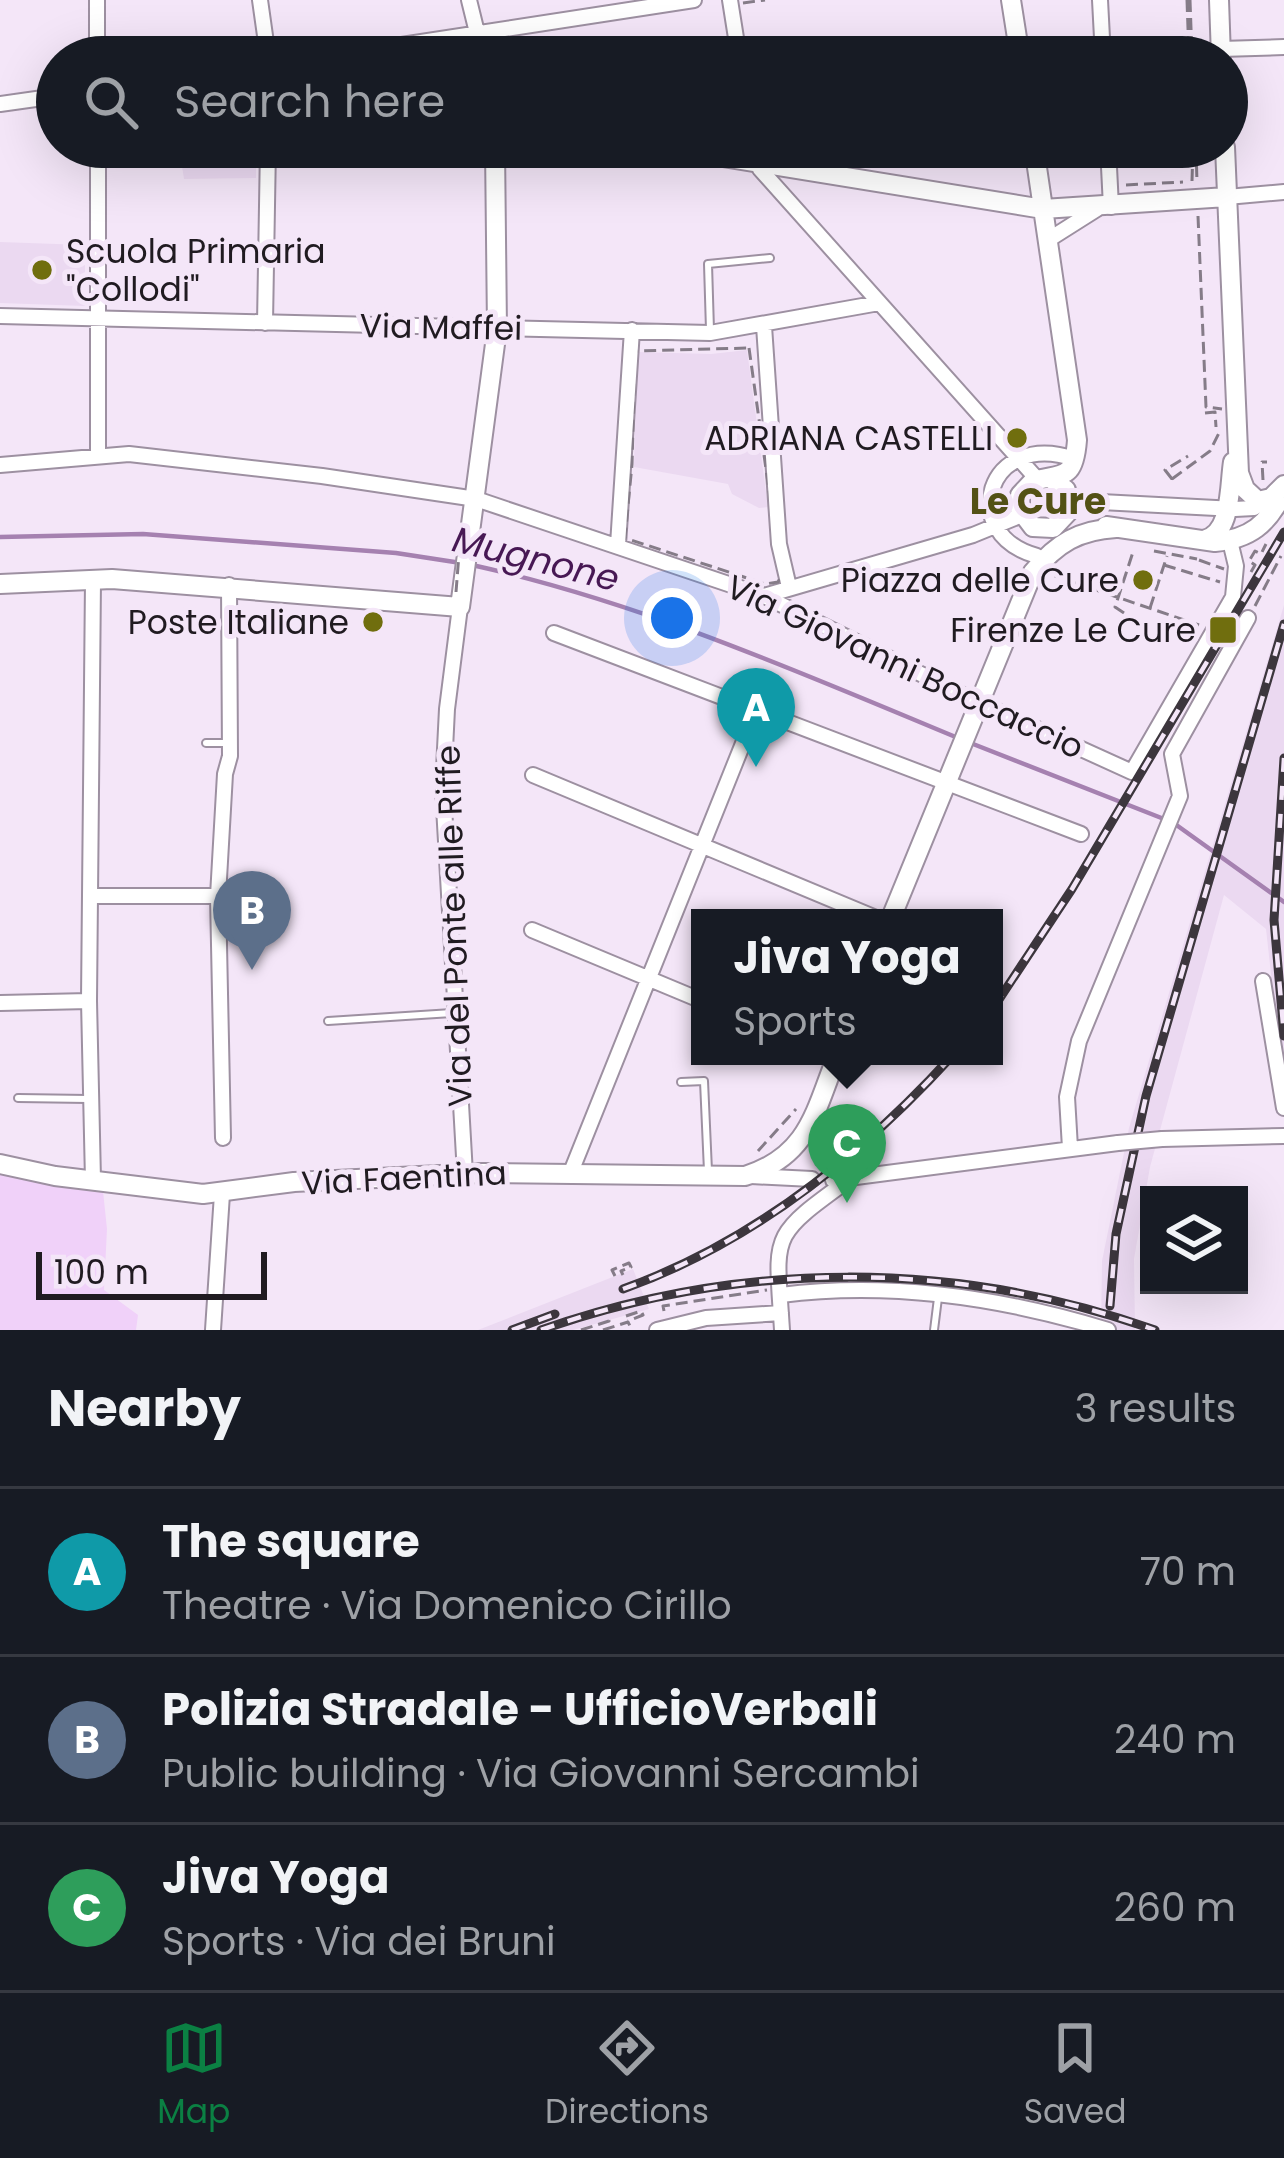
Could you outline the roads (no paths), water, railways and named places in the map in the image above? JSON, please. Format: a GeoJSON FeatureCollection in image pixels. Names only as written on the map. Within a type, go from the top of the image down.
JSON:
{"type":"FeatureCollection","features":[{"type":"Feature","properties":{"kind":"street"},"geometry":{"type":"LineString","coordinates":[[97,0],[98,36]]}},
{"type":"Feature","properties":{"kind":"street"},"geometry":{"type":"LineString","coordinates":[[260,0],[265,36]]}},
{"type":"Feature","properties":{"kind":"street"},"geometry":{"type":"LineString","coordinates":[[469,0],[479,36]]}},
{"type":"Feature","properties":{"kind":"street"},"geometry":{"type":"LineString","coordinates":[[459,36],[694,0]]}},
{"type":"Feature","properties":{"kind":"street"},"geometry":{"type":"LineString","coordinates":[[730,0],[736,36]]}},
{"type":"Feature","properties":{"kind":"street"},"geometry":{"type":"LineString","coordinates":[[1011,0],[1017,36]]}},
{"type":"Feature","properties":{"kind":"street"},"geometry":{"type":"LineString","coordinates":[[1100,0],[1102,36]]}},
{"type":"Feature","properties":{"kind":"street"},"geometry":{"type":"LineString","coordinates":[[1219,0],[1220,36]]}},
{"type":"Feature","properties":{"kind":"street"},"geometry":{"type":"LineString","coordinates":[[1248,50],[1284,47]]}},
{"type":"Feature","properties":{"kind":"street"},"geometry":{"type":"LineString","coordinates":[[0,104],[36,99]]}},
{"type":"Feature","properties":{"kind":"street"},"geometry":{"type":"LineString","coordinates":[[98,168],[98,454]]}},
{"type":"Feature","properties":{"kind":"street"},"geometry":{"type":"LineString","coordinates":[[265,323],[268,168]]}},
{"type":"Feature","properties":{"kind":"street"},"geometry":{"type":"LineString","coordinates":[[0,584],[94,580],[459,597],[497,329],[496,168]]}},
{"type":"Feature","properties":{"kind":"street"},"geometry":{"type":"LineString","coordinates":[[765,168],[1018,457],[1069,496],[1101,502],[1254,508],[1275,489]]}},
{"type":"Feature","properties":{"kind":"street"},"geometry":{"type":"LineString","coordinates":[[827,168],[1043,209],[1284,192]]}},
{"type":"Feature","properties":{"kind":"street"},"geometry":{"type":"LineString","coordinates":[[1037,168],[1076,453],[1066,473],[1021,495],[1022,515],[1033,527],[1048,529],[1066,518]]}},
{"type":"Feature","properties":{"kind":"street"},"geometry":{"type":"LineString","coordinates":[[1107,207],[1108,168]]}},
{"type":"Feature","properties":{"kind":"street"},"geometry":{"type":"LineString","coordinates":[[1226,168],[1239,473],[1245,489],[1258,501],[1275,489]]}},
{"type":"Feature","properties":{"kind":"street"},"geometry":{"type":"LineString","coordinates":[[1048,240],[1079,217],[1107,207]]}},
{"type":"Feature","properties":{"kind":"street","name":"Via Maffei"},"geometry":{"type":"LineString","coordinates":[[0,316],[710,333],[879,303]]}},
{"type":"Feature","properties":{"kind":"street"},"geometry":{"type":"LineString","coordinates":[[764,326],[785,581]]}},
{"type":"Feature","properties":{"kind":"street"},"geometry":{"type":"LineString","coordinates":[[618,545],[632,330]]}},
{"type":"Feature","properties":{"kind":"street"},"geometry":{"type":"LineString","coordinates":[[1200,550],[1218,535],[1237,432]]}},
{"type":"Feature","properties":{"kind":"street"},"geometry":{"type":"LineString","coordinates":[[1040,565],[1011,545],[995,526],[993,487],[1018,457],[1076,453]]}},
{"type":"Feature","properties":{"kind":"street","name":"Via Giovanni Boccaccio"},"geometry":{"type":"LineString","coordinates":[[0,465],[129,454],[476,499],[764,596],[1132,772],[1235,590],[1236,554],[1230,541]]}},
{"type":"Feature","properties":{"kind":"street"},"geometry":{"type":"LineString","coordinates":[[1040,565],[1072,536],[1090,530],[1200,550],[1230,541],[1263,525],[1275,489]]}},
{"type":"Feature","properties":{"kind":"street"},"geometry":{"type":"LineString","coordinates":[[1066,518],[1069,496]]}},
{"type":"Feature","properties":{"kind":"street"},"geometry":{"type":"LineString","coordinates":[[764,596],[785,581],[1022,515]]}},
{"type":"Feature","properties":{"kind":"street"},"geometry":{"type":"LineString","coordinates":[[1066,518],[1119,537]]}},
{"type":"Feature","properties":{"kind":"street"},"geometry":{"type":"LineString","coordinates":[[895,909],[1040,565],[1048,529]]}},
{"type":"Feature","properties":{"kind":"street"},"geometry":{"type":"LineString","coordinates":[[93,1180],[89,1001],[100,748],[94,580]]}},
{"type":"Feature","properties":{"kind":"street"},"geometry":{"type":"LineString","coordinates":[[223,1138],[218,896],[230,743],[229,585]]}},
{"type":"Feature","properties":{"kind":"street","name":"Via del Ponte alle Riffe"},"geometry":{"type":"LineString","coordinates":[[459,597],[443,775],[465,1174]]}},
{"type":"Feature","properties":{"kind":"street"},"geometry":{"type":"LineString","coordinates":[[1070,1148],[1066,1108],[1079,1041],[1180,796],[1172,754],[1248,618]]}},
{"type":"Feature","properties":{"kind":"street"},"geometry":{"type":"LineString","coordinates":[[554,633],[756,711],[951,773],[1081,835]]}},
{"type":"Feature","properties":{"kind":"street"},"geometry":{"type":"LineString","coordinates":[[571,1172],[756,711]]}},
{"type":"Feature","properties":{"kind":"street"},"geometry":{"type":"LineString","coordinates":[[533,775],[855,909]]}},
{"type":"Feature","properties":{"kind":"street"},"geometry":{"type":"LineString","coordinates":[[91,896],[218,896]]}},
{"type":"Feature","properties":{"kind":"street"},"geometry":{"type":"LineString","coordinates":[[532,930],[691,996]]}},
{"type":"Feature","properties":{"kind":"street"},"geometry":{"type":"LineString","coordinates":[[1263,981],[1284,1108]]}},
{"type":"Feature","properties":{"kind":"street"},"geometry":{"type":"LineString","coordinates":[[0,1003],[89,1001]]}},
{"type":"Feature","properties":{"kind":"street"},"geometry":{"type":"LineString","coordinates":[[746,1170],[775,1163],[804,1138],[830,1065]]}},
{"type":"Feature","properties":{"kind":"street"},"geometry":{"type":"LineString","coordinates":[[782,1330],[778,1246],[786,1229],[840,1180],[1118,1143],[1284,1136]]}},
{"type":"Feature","properties":{"kind":"street","name":"Via Faentina"},"geometry":{"type":"LineString","coordinates":[[0,1164],[222,1194],[294,1182],[465,1174],[746,1170],[812,1179]]}},
{"type":"Feature","properties":{"kind":"street"},"geometry":{"type":"LineString","coordinates":[[213,1330],[222,1194]]}},
{"type":"Feature","properties":{"kind":"street"},"geometry":{"type":"LineString","coordinates":[[781,1295],[860,1290],[939,1294],[1108,1330]]}},
{"type":"Feature","properties":{"kind":"street"},"geometry":{"type":"LineString","coordinates":[[657,1330],[678,1322],[781,1312]]}},
{"type":"Feature","properties":{"kind":"lane"},"geometry":{"type":"LineString","coordinates":[[710,333],[708,264],[770,258]]}},
{"type":"Feature","properties":{"kind":"lane"},"geometry":{"type":"LineString","coordinates":[[206,743],[230,743]]}},
{"type":"Feature","properties":{"kind":"lane"},"geometry":{"type":"LineString","coordinates":[[328,1021],[455,1012]]}},
{"type":"Feature","properties":{"kind":"lane"},"geometry":{"type":"LineString","coordinates":[[681,1082],[704,1081],[708,1174]]}},
{"type":"Feature","properties":{"kind":"lane"},"geometry":{"type":"LineString","coordinates":[[18,1098],[92,1099]]}},
{"type":"Feature","properties":{"kind":"lane"},"geometry":{"type":"LineString","coordinates":[[934,1330],[939,1294]]}},
{"type":"Feature","properties":{"kind":"waterway","name":"Mugnone"},"geometry":{"type":"LineString","coordinates":[[0,537],[143,534],[396,553],[461,563]]}},
{"type":"Feature","properties":{"kind":"waterway","name":"Mugnone"},"geometry":{"type":"LineString","coordinates":[[472,565],[658,619],[958,738]]}},
{"type":"Feature","properties":{"kind":"waterway","name":"Mugnone"},"geometry":{"type":"LineString","coordinates":[[968,742],[1164,819]]}},
{"type":"Feature","properties":{"kind":"waterway","name":"Mugnone"},"geometry":{"type":"LineString","coordinates":[[1175,824],[1284,902]]}},
{"type":"Feature","properties":{"kind":"railway"},"geometry":{"type":"LineString","coordinates":[[1003,993],[1072,889],[1284,532]]}},
{"type":"Feature","properties":{"kind":"railway"},"geometry":{"type":"LineString","coordinates":[[1110,1306],[1116,1234],[1146,1096],[1284,624]]}},
{"type":"Feature","properties":{"kind":"railway"},"geometry":{"type":"LineString","coordinates":[[1284,758],[1274,920],[1284,1036]]}},
{"type":"Feature","properties":{"kind":"railway"},"geometry":{"type":"LineString","coordinates":[[623,1289],[760,1222],[880,1129],[943,1065]]}},
{"type":"Feature","properties":{"kind":"railway"},"geometry":{"type":"LineString","coordinates":[[541,1330],[693,1290],[848,1277],[1003,1290],[1155,1330]]}},
{"type":"Feature","properties":{"kind":"railway"},"geometry":{"type":"LineString","coordinates":[[512,1330],[555,1314]]}},
{"type":"Feature","properties":{"kind":"place","name":"Scuola Primaria \"Collodi\""},"geometry":{"type":"Point","coordinates":[42,270]}},
{"type":"Feature","properties":{"kind":"place","name":"ADRIANA CASTELLI"},"geometry":{"type":"Point","coordinates":[1017,438]}},
{"type":"Feature","properties":{"kind":"place","name":"Piazza delle Cure"},"geometry":{"type":"Point","coordinates":[1143,580]}},
{"type":"Feature","properties":{"kind":"place","name":"Poste Italiane"},"geometry":{"type":"Point","coordinates":[373,622]}},
{"type":"Feature","properties":{"kind":"place","name":"Firenze Le Cure"},"geometry":{"type":"Point","coordinates":[1223,630]}},
{"type":"Feature","properties":{"kind":"place","name":"The square"},"geometry":{"type":"Point","coordinates":[756,767]}},
{"type":"Feature","properties":{"kind":"place","name":"Polizia Stradale - UfficioVerbali"},"geometry":{"type":"Point","coordinates":[252,970]}},
{"type":"Feature","properties":{"kind":"place","name":"Jiva Yoga"},"geometry":{"type":"Point","coordinates":[847,1203]}},
{"type":"Feature","properties":{"kind":"district","name":"Le Cure"},"geometry":{"type":"Point","coordinates":[1038,501]}}]}
